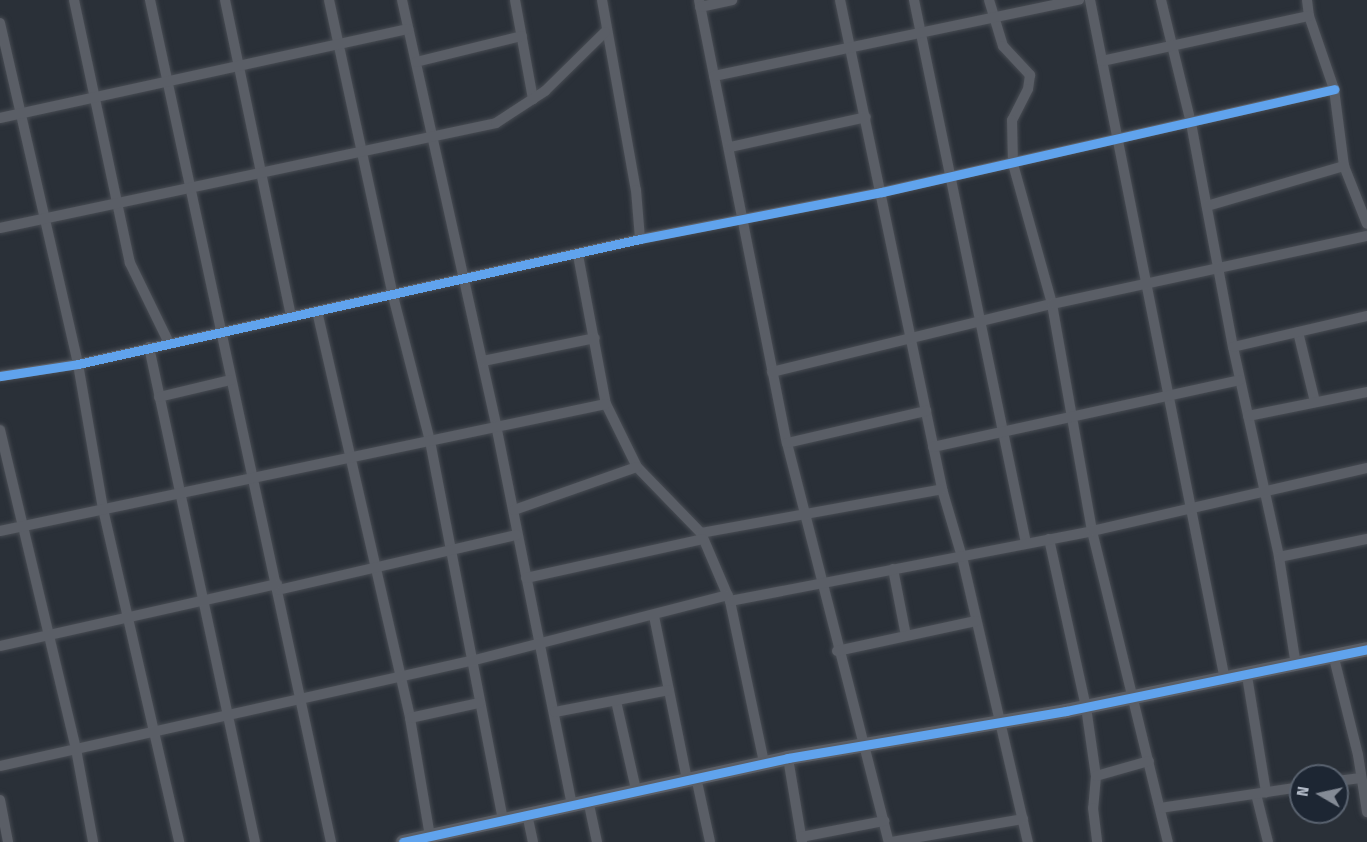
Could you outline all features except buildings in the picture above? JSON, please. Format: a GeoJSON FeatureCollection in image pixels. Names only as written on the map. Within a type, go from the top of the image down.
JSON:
{"type":"FeatureCollection","features":[{"type":"Feature","properties":{"kind":"street"},"geometry":{"type":"LineString","coordinates":[[74,0],[93,99],[130,262],[169,343]]}},
{"type":"Feature","properties":{"kind":"street"},"geometry":{"type":"LineString","coordinates":[[150,0],[193,187],[250,478],[278,587],[331,842]]}},
{"type":"Feature","properties":{"kind":"street"},"geometry":{"type":"LineString","coordinates":[[225,0],[237,66],[264,173],[291,316]]}},
{"type":"Feature","properties":{"kind":"street"},"geometry":{"type":"LineString","coordinates":[[329,0],[393,296],[430,441],[503,819]]}},
{"type":"Feature","properties":{"kind":"street"},"geometry":{"type":"LineString","coordinates":[[402,0],[483,361],[514,510],[517,535],[542,643],[572,804]]}},
{"type":"Feature","properties":{"kind":"street"},"geometry":{"type":"LineString","coordinates":[[515,0],[533,99]]}},
{"type":"Feature","properties":{"kind":"street"},"geometry":{"type":"LineString","coordinates":[[602,0],[605,32],[636,190],[640,239]]}},
{"type":"Feature","properties":{"kind":"street"},"geometry":{"type":"LineString","coordinates":[[732,0],[700,3],[745,220],[787,443],[808,516],[837,651],[890,842],[1023,819]]}},
{"type":"Feature","properties":{"kind":"street"},"geometry":{"type":"LineString","coordinates":[[840,0],[882,192],[942,489],[962,557],[998,724],[1028,842]]}},
{"type":"Feature","properties":{"kind":"street"},"geometry":{"type":"LineString","coordinates":[[914,0],[948,177],[981,322],[1026,543]]}},
{"type":"Feature","properties":{"kind":"street"},"geometry":{"type":"LineString","coordinates":[[989,0],[1003,46],[1030,75],[1028,89],[1012,120],[1013,164],[1052,304],[1074,416],[1092,531],[1135,696],[1168,842]]}},
{"type":"Feature","properties":{"kind":"street"},"geometry":{"type":"LineString","coordinates":[[714,76],[921,35],[1079,0]]}},
{"type":"Feature","properties":{"kind":"street"},"geometry":{"type":"LineString","coordinates":[[1090,0],[1146,286],[1171,397],[1190,510],[1225,680]]}},
{"type":"Feature","properties":{"kind":"street"},"geometry":{"type":"LineString","coordinates":[[1161,0],[1191,123],[1233,347],[1279,557],[1296,665]]}},
{"type":"Feature","properties":{"kind":"street"},"geometry":{"type":"LineString","coordinates":[[1308,0],[1309,16],[1334,89],[1344,166],[1367,224]]}},
{"type":"Feature","properties":{"kind":"street"},"geometry":{"type":"LineString","coordinates":[[1102,61],[1309,16]]}},
{"type":"Feature","properties":{"kind":"street"},"geometry":{"type":"LineString","coordinates":[[0,23],[78,364],[103,509],[179,842]]}},
{"type":"Feature","properties":{"kind":"street"},"geometry":{"type":"LineString","coordinates":[[0,118],[408,29]]}},
{"type":"Feature","properties":{"kind":"street"},"geometry":{"type":"LineString","coordinates":[[0,228],[363,154],[496,123],[533,99],[605,32]]}},
{"type":"Feature","properties":{"kind":"street"},"geometry":{"type":"LineString","coordinates":[[416,62],[522,36]]}},
{"type":"Feature","properties":{"kind":"street"},"geometry":{"type":"LineString","coordinates":[[0,376],[78,364],[578,255],[640,239],[745,220],[1013,164],[1334,89]]}},
{"type":"Feature","properties":{"kind":"street"},"geometry":{"type":"LineString","coordinates":[[730,147],[866,117]]}},
{"type":"Feature","properties":{"kind":"street"},"geometry":{"type":"LineString","coordinates":[[1207,206],[1344,166]]}},
{"type":"Feature","properties":{"kind":"street"},"geometry":{"type":"LineString","coordinates":[[772,372],[1052,304],[1146,286],[1367,236]]}},
{"type":"Feature","properties":{"kind":"street"},"geometry":{"type":"LineString","coordinates":[[578,255],[606,404],[637,467],[702,536],[729,598],[764,762]]}},
{"type":"Feature","properties":{"kind":"street"},"geometry":{"type":"LineString","coordinates":[[317,311],[352,456],[374,567],[410,718],[435,837]]}},
{"type":"Feature","properties":{"kind":"street"},"geometry":{"type":"LineString","coordinates":[[1233,347],[1367,316]]}},
{"type":"Feature","properties":{"kind":"street"},"geometry":{"type":"LineString","coordinates":[[1298,332],[1315,402]]}},
{"type":"Feature","properties":{"kind":"street"},"geometry":{"type":"LineString","coordinates":[[483,361],[595,338]]}},
{"type":"Feature","properties":{"kind":"street"},"geometry":{"type":"LineString","coordinates":[[149,347],[255,842]]}},
{"type":"Feature","properties":{"kind":"street"},"geometry":{"type":"LineString","coordinates":[[159,397],[231,380]]}},
{"type":"Feature","properties":{"kind":"street"},"geometry":{"type":"LineString","coordinates":[[933,447],[1004,434],[1074,416],[1171,397],[1240,380]]}},
{"type":"Feature","properties":{"kind":"street"},"geometry":{"type":"LineString","coordinates":[[1248,416],[1367,392]]}},
{"type":"Feature","properties":{"kind":"street"},"geometry":{"type":"LineString","coordinates":[[0,531],[430,441],[496,425],[606,404]]}},
{"type":"Feature","properties":{"kind":"street"},"geometry":{"type":"LineString","coordinates":[[787,443],[926,411]]}},
{"type":"Feature","properties":{"kind":"street"},"geometry":{"type":"LineString","coordinates":[[0,430],[76,749],[93,842]]}},
{"type":"Feature","properties":{"kind":"street"},"geometry":{"type":"LineString","coordinates":[[514,510],[637,467]]}},
{"type":"Feature","properties":{"kind":"street"},"geometry":{"type":"LineString","coordinates":[[0,766],[228,716],[398,675],[471,661],[729,598],[962,557],[1092,531],[1367,468]]}},
{"type":"Feature","properties":{"kind":"street"},"geometry":{"type":"LineString","coordinates":[[526,578],[702,536],[942,489]]}},
{"type":"Feature","properties":{"kind":"street"},"geometry":{"type":"LineString","coordinates":[[0,646],[203,600],[374,567],[449,547],[517,535]]}},
{"type":"Feature","properties":{"kind":"street"},"geometry":{"type":"LineString","coordinates":[[1049,539],[1086,707],[1096,776],[1093,808],[1097,842]]}},
{"type":"Feature","properties":{"kind":"street"},"geometry":{"type":"LineString","coordinates":[[1279,557],[1367,539]]}},
{"type":"Feature","properties":{"kind":"street"},"geometry":{"type":"LineString","coordinates":[[893,569],[906,636]]}},
{"type":"Feature","properties":{"kind":"street"},"geometry":{"type":"LineString","coordinates":[[654,616],[669,690],[710,842]]}},
{"type":"Feature","properties":{"kind":"street"},"geometry":{"type":"LineString","coordinates":[[837,651],[976,621]]}},
{"type":"Feature","properties":{"kind":"street"},"geometry":{"type":"LineString","coordinates":[[403,842],[435,837],[503,819],[764,762],[862,744],[998,724],[1334,658],[1367,649]]}},
{"type":"Feature","properties":{"kind":"street"},"geometry":{"type":"LineString","coordinates":[[1334,658],[1363,755],[1361,778],[1367,812]]}},
{"type":"Feature","properties":{"kind":"street"},"geometry":{"type":"LineString","coordinates":[[1247,675],[1268,842]]}},
{"type":"Feature","properties":{"kind":"street"},"geometry":{"type":"LineString","coordinates":[[555,712],[669,690]]}},
{"type":"Feature","properties":{"kind":"street"},"geometry":{"type":"LineString","coordinates":[[616,701],[636,790]]}},
{"type":"Feature","properties":{"kind":"street"},"geometry":{"type":"LineString","coordinates":[[410,718],[479,703]]}},
{"type":"Feature","properties":{"kind":"street"},"geometry":{"type":"LineString","coordinates":[[788,758],[801,839],[884,821]]}},
{"type":"Feature","properties":{"kind":"street"},"geometry":{"type":"LineString","coordinates":[[1096,776],[1149,761]]}},
{"type":"Feature","properties":{"kind":"street"},"geometry":{"type":"LineString","coordinates":[[1349,780],[1361,778]]}},
{"type":"Feature","properties":{"kind":"street"},"geometry":{"type":"LineString","coordinates":[[1160,808],[1289,789]]}},
{"type":"Feature","properties":{"kind":"street"},"geometry":{"type":"LineString","coordinates":[[0,800],[8,842]]}},
{"type":"Feature","properties":{"kind":"street"},"geometry":{"type":"LineString","coordinates":[[588,800],[597,842]]}},
{"type":"Feature","properties":{"kind":"street"},"geometry":{"type":"LineString","coordinates":[[527,814],[533,842]]}},
{"type":"Feature","properties":{"kind":"cycle path"},"geometry":{"type":"LineString","coordinates":[[0,376],[78,364],[640,239],[882,192],[1334,89]]}},
{"type":"Feature","properties":{"kind":"cycle path"},"geometry":{"type":"LineString","coordinates":[[403,842],[788,758],[1066,711],[1367,649]]}}]}
